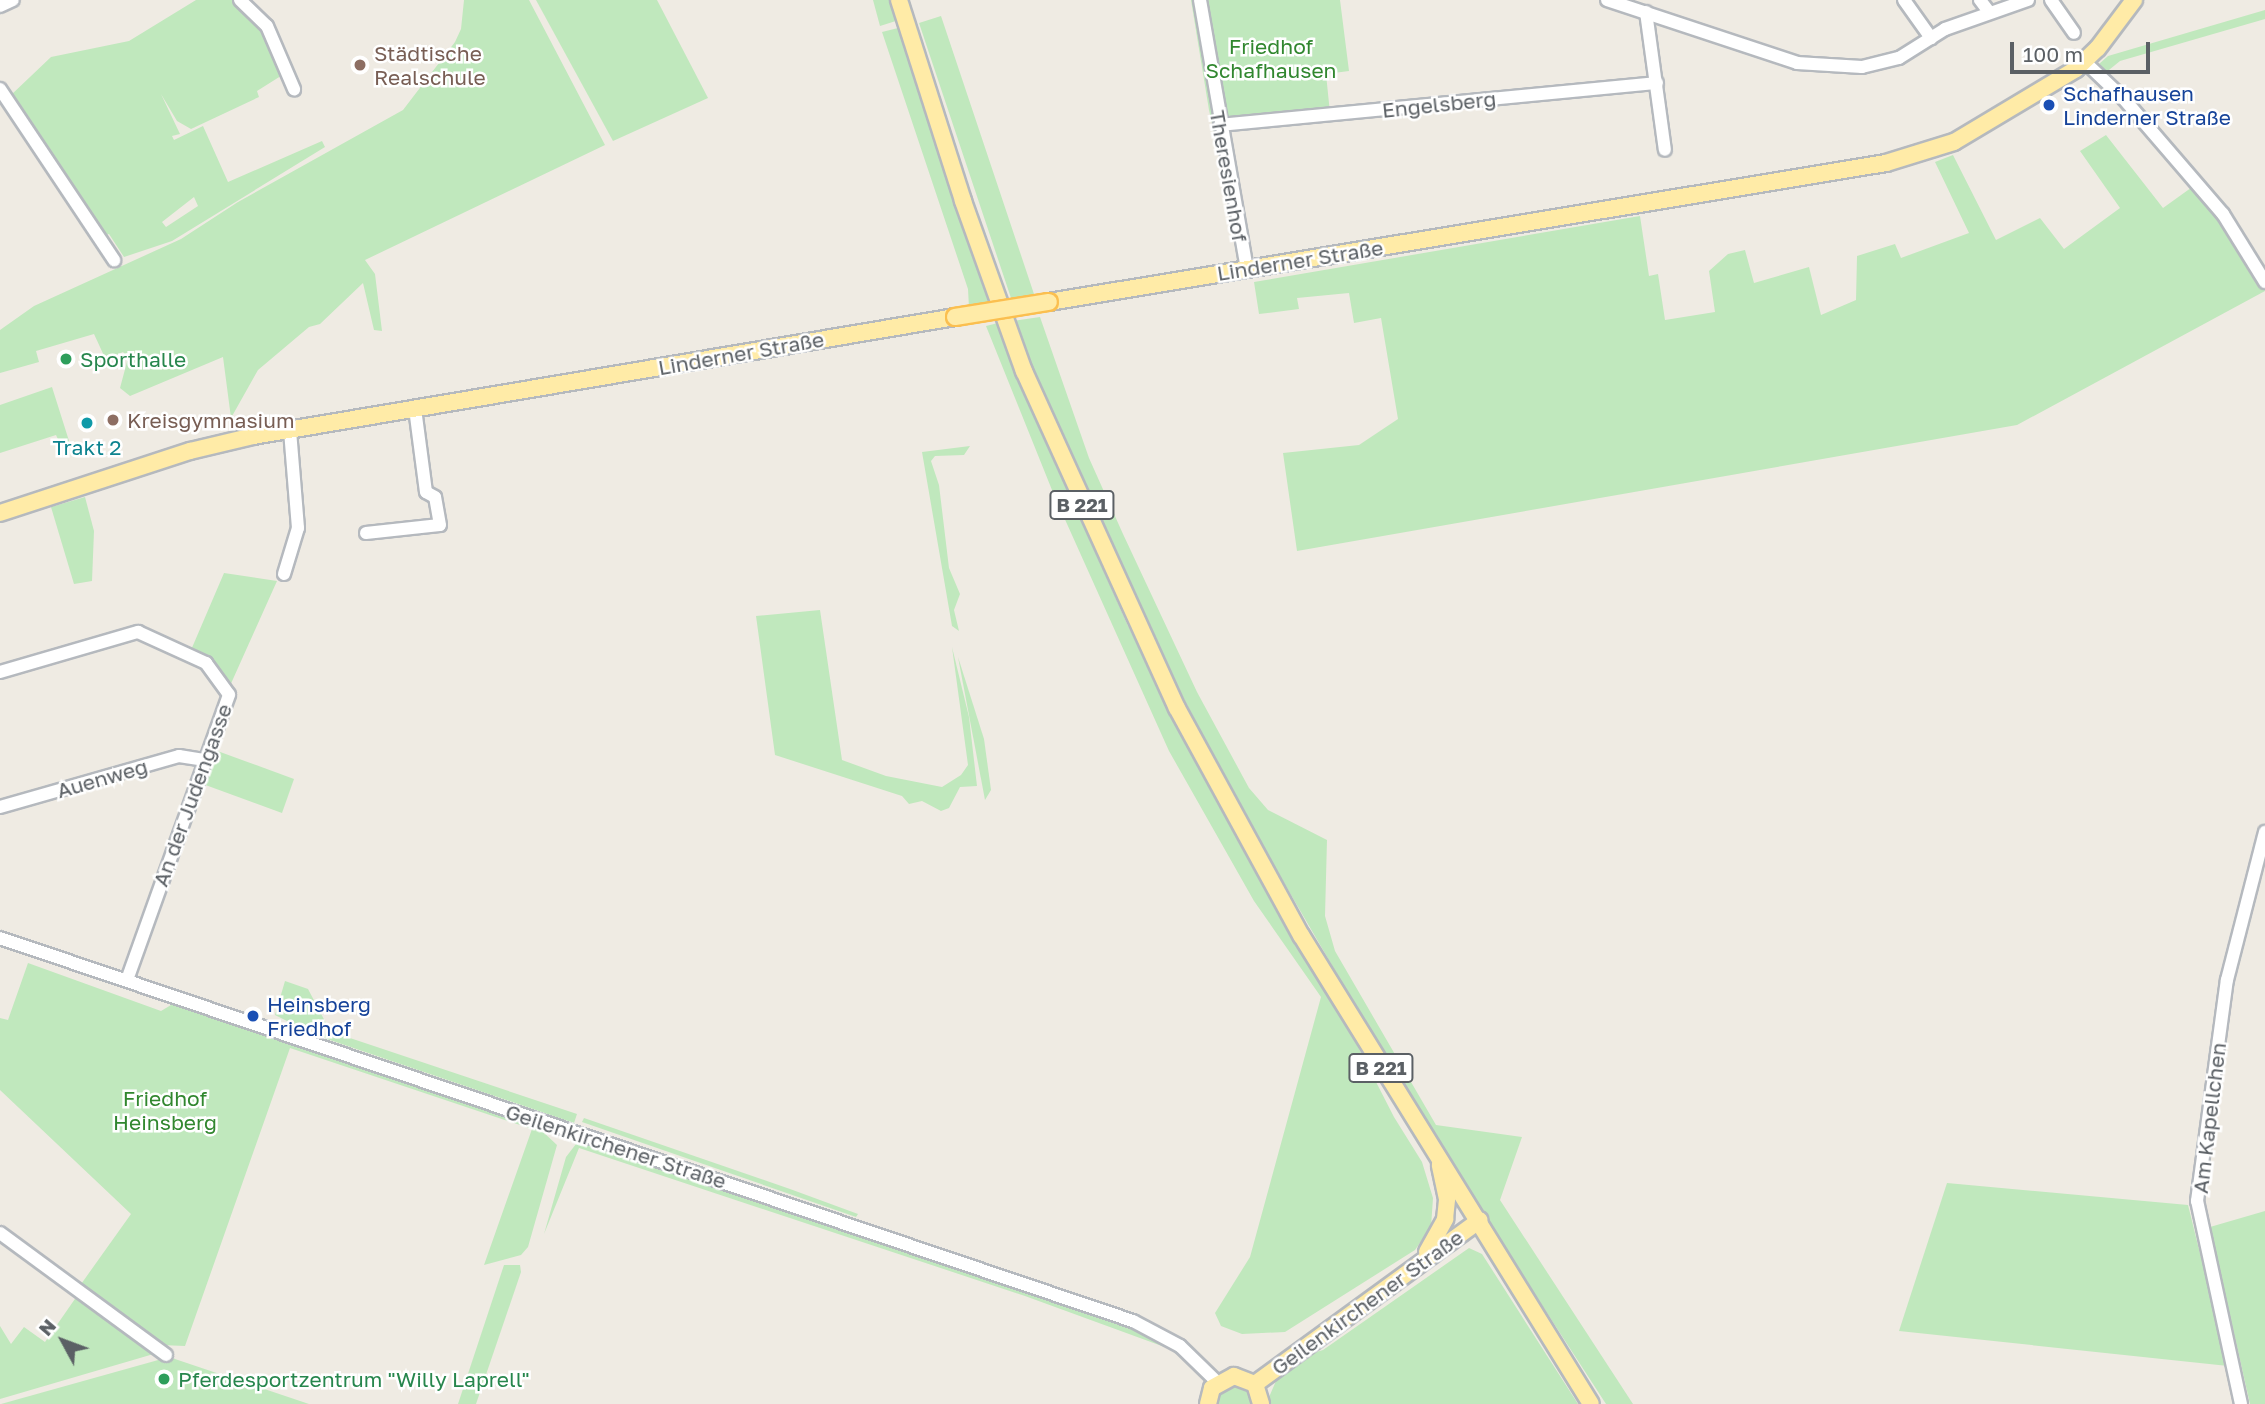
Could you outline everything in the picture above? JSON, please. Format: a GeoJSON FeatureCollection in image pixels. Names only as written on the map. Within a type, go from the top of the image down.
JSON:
{"type":"FeatureCollection","features":[{"type":"Feature","properties":{"kind":"main road","name":"B 221"},"geometry":{"type":"LineString","coordinates":[[899,0],[959,189],[1024,371],[1092,530],[1234,817],[1362,1039],[1480,1220],[1591,1404]]}},
{"type":"Feature","properties":{"kind":"main road","name":"Linderner Straße"},"geometry":{"type":"LineString","coordinates":[[0,513],[190,451],[290,430],[1886,163],[1954,142],[2085,62],[2134,0]]}},
{"type":"Feature","properties":{"kind":"main road"},"geometry":{"type":"LineString","coordinates":[[1420,1262],[1445,1219],[1447,1199],[1436,1153]]}},
{"type":"Feature","properties":{"kind":"main road","name":"Geilenkirchener Straße"},"geometry":{"type":"LineString","coordinates":[[1255,1384],[1480,1220]]}},
{"type":"Feature","properties":{"kind":"main road"},"geometry":{"type":"LineString","coordinates":[[1208,1404],[1217,1382],[1234,1376],[1255,1384],[1261,1404]]}},
{"type":"Feature","properties":{"kind":"street"},"geometry":{"type":"LineString","coordinates":[[0,6],[13,0]]}},
{"type":"Feature","properties":{"kind":"street"},"geometry":{"type":"LineString","coordinates":[[240,0],[267,26],[294,89]]}},
{"type":"Feature","properties":{"kind":"street","name":"Theresienhof"},"geometry":{"type":"LineString","coordinates":[[1200,0],[1247,270]]}},
{"type":"Feature","properties":{"kind":"street"},"geometry":{"type":"LineString","coordinates":[[1607,0],[1797,63],[1862,67],[1899,58],[1931,38],[1989,12],[2028,0]]}},
{"type":"Feature","properties":{"kind":"street"},"geometry":{"type":"LineString","coordinates":[[1904,0],[1931,38]]}},
{"type":"Feature","properties":{"kind":"street"},"geometry":{"type":"LineString","coordinates":[[1980,0],[1989,12]]}},
{"type":"Feature","properties":{"kind":"street"},"geometry":{"type":"LineString","coordinates":[[2052,0],[2074,33]]}},
{"type":"Feature","properties":{"kind":"street"},"geometry":{"type":"LineString","coordinates":[[1646,12],[1665,150]]}},
{"type":"Feature","properties":{"kind":"street"},"geometry":{"type":"LineString","coordinates":[[2085,62],[2124,99],[2223,214],[2265,282]]}},
{"type":"Feature","properties":{"kind":"street","name":"Engelsberg"},"geometry":{"type":"LineString","coordinates":[[1220,125],[1657,83]]}},
{"type":"Feature","properties":{"kind":"street"},"geometry":{"type":"LineString","coordinates":[[0,89],[114,260]]}},
{"type":"Feature","properties":{"kind":"street"},"geometry":{"type":"LineString","coordinates":[[366,533],[440,526],[435,497],[426,492],[415,409]]}},
{"type":"Feature","properties":{"kind":"street"},"geometry":{"type":"LineString","coordinates":[[284,574],[298,528],[290,430]]}},
{"type":"Feature","properties":{"kind":"street","name":"An der Judengasse"},"geometry":{"type":"LineString","coordinates":[[0,672],[128,633],[144,633],[206,663],[229,695],[127,980]]}},
{"type":"Feature","properties":{"kind":"street","name":"Auenweg"},"geometry":{"type":"LineString","coordinates":[[0,807],[179,756],[204,760]]}},
{"type":"Feature","properties":{"kind":"street","name":"Am Kapellchen"},"geometry":{"type":"LineString","coordinates":[[2241,1404],[2197,1201],[2227,980],[2265,832]]}},
{"type":"Feature","properties":{"kind":"street","name":"Geilenkirchener Straße"},"geometry":{"type":"LineString","coordinates":[[0,938],[1133,1321],[1180,1346],[1217,1382]]}},
{"type":"Feature","properties":{"kind":"street"},"geometry":{"type":"LineString","coordinates":[[0,1233],[166,1355]]}},
{"type":"Feature","properties":{"kind":"green space"},"geometry":{"type":"Polygon","coordinates":[[[196,0],[239,0],[264,27],[284,74],[257,91],[259,97],[191,129],[177,121],[161,94],[180,134],[172,136],[174,140],[203,126],[228,182],[322,141],[325,147],[172,241],[124,257],[109,234],[102,237],[10,96],[51,57],[129,41],[196,0]],[[194,197],[162,222],[166,227],[198,206],[194,197]]]}},
{"type":"Feature","properties":{"kind":"green space"},"geometry":{"type":"Polygon","coordinates":[[[464,0],[529,0],[605,145],[365,260],[375,274],[382,331],[374,330],[363,283],[320,324],[309,327],[258,370],[231,418],[223,357],[130,396],[120,388],[128,358],[123,352],[106,360],[94,334],[36,351],[39,362],[0,373],[0,330],[34,306],[181,239],[238,202],[403,110],[455,42],[461,29],[464,0]]]}},
{"type":"Feature","properties":{"kind":"green space"},"geometry":{"type":"Polygon","coordinates":[[[536,0],[657,0],[708,98],[613,141],[536,0]]]}},
{"type":"Feature","properties":{"kind":"green space"},"geometry":{"type":"Polygon","coordinates":[[[873,0],[893,0],[899,20],[880,26],[873,0]]]}},
{"type":"Feature","properties":{"kind":"green space"},"geometry":{"type":"Polygon","coordinates":[[[1191,0],[1195,0],[1226,186],[1209,110],[1191,0]]]}},
{"type":"Feature","properties":{"kind":"green space","name":"Friedhof Schafhausen"},"geometry":{"type":"Polygon","coordinates":[[[1205,0],[1340,0],[1349,71],[1326,74],[1330,113],[1223,123],[1205,0]]]}},
{"type":"Feature","properties":{"kind":"green space"},"geometry":{"type":"Polygon","coordinates":[[[2265,10],[2265,19],[2120,61],[2104,74],[2099,64],[2108,56],[2265,10]]]}},
{"type":"Feature","properties":{"kind":"green space"},"geometry":{"type":"Polygon","coordinates":[[[941,16],[1035,297],[1241,265],[1013,304],[919,23],[941,16]]]}},
{"type":"Feature","properties":{"kind":"green space"},"geometry":{"type":"Polygon","coordinates":[[[902,27],[997,308],[969,308],[968,289],[882,32],[902,27]]]}},
{"type":"Feature","properties":{"kind":"green space"},"geometry":{"type":"Polygon","coordinates":[[[2106,135],[2163,208],[2195,185],[2231,231],[2265,291],[2017,425],[1297,551],[1283,453],[1359,445],[1398,419],[1381,318],[1354,323],[1349,293],[1297,298],[1299,309],[1259,314],[1254,282],[1640,216],[1649,276],[1658,274],[1665,320],[1715,312],[1709,271],[1728,254],[1745,250],[1754,283],[1809,267],[1821,315],[1856,300],[1857,256],[1895,244],[1901,258],[1969,233],[1935,162],[1953,155],[1996,240],[2040,218],[2064,249],[2120,208],[2080,151],[2106,135]]]}},
{"type":"Feature","properties":{"kind":"green space"},"geometry":{"type":"Polygon","coordinates":[[[1040,317],[1089,458],[1197,692],[1249,788],[1268,810],[1327,840],[1325,916],[1335,951],[1436,1125],[1522,1137],[1500,1200],[1633,1404],[1606,1404],[1422,1120],[1237,802],[1140,613],[1012,321],[1040,317]]]}},
{"type":"Feature","properties":{"kind":"green space"},"geometry":{"type":"Polygon","coordinates":[[[1002,322],[1042,431],[1128,626],[1219,805],[1335,1002],[1394,1117],[1422,1162],[1433,1198],[1431,1227],[1415,1250],[1285,1332],[1242,1334],[1221,1326],[1215,1313],[1250,1257],[1321,997],[1254,901],[1169,751],[1054,495],[986,326],[1002,322]]]}},
{"type":"Feature","properties":{"kind":"green space"},"geometry":{"type":"Polygon","coordinates":[[[52,387],[70,444],[61,446],[56,435],[0,453],[0,405],[52,387]]]}},
{"type":"Feature","properties":{"kind":"green space"},"geometry":{"type":"Polygon","coordinates":[[[970,446],[964,455],[935,456],[931,461],[939,485],[949,568],[960,594],[954,610],[959,631],[952,626],[922,452],[970,446]]]}},
{"type":"Feature","properties":{"kind":"green space"},"geometry":{"type":"Polygon","coordinates":[[[85,497],[94,531],[92,581],[74,584],[51,507],[85,497]]]}},
{"type":"Feature","properties":{"kind":"green space"},"geometry":{"type":"Polygon","coordinates":[[[224,573],[277,581],[229,688],[209,659],[191,650],[224,573]]]}},
{"type":"Feature","properties":{"kind":"green space"},"geometry":{"type":"Polygon","coordinates":[[[820,610],[842,760],[886,776],[942,787],[961,775],[968,765],[952,647],[969,717],[977,786],[960,787],[949,808],[941,811],[922,801],[909,804],[902,796],[775,755],[756,616],[820,610]]]}},
{"type":"Feature","properties":{"kind":"green space"},"geometry":{"type":"Polygon","coordinates":[[[958,657],[984,739],[991,790],[985,800],[958,657]]]}},
{"type":"Feature","properties":{"kind":"green space"},"geometry":{"type":"Polygon","coordinates":[[[212,749],[294,779],[282,813],[200,783],[212,749]]]}},
{"type":"Feature","properties":{"kind":"green space","name":"Friedhof Heinsberg"},"geometry":{"type":"Polygon","coordinates":[[[28,963],[161,1011],[176,1002],[541,1130],[557,1145],[528,1247],[521,1255],[484,1265],[532,1129],[290,1048],[185,1346],[161,1345],[79,1287],[131,1214],[0,1090],[0,1018],[8,1020],[28,963]]]}},
{"type":"Feature","properties":{"kind":"green space"},"geometry":{"type":"Polygon","coordinates":[[[285,981],[308,989],[328,1027],[347,1037],[577,1114],[574,1123],[324,1038],[327,1030],[311,1022],[305,1030],[275,1015],[285,981]]]}},
{"type":"Feature","properties":{"kind":"green space"},"geometry":{"type":"Polygon","coordinates":[[[584,1118],[858,1214],[856,1217],[582,1122],[584,1118]]]}},
{"type":"Feature","properties":{"kind":"green space"},"geometry":{"type":"Polygon","coordinates":[[[586,1143],[1135,1326],[1181,1353],[1025,1296],[579,1148],[544,1234],[566,1157],[576,1144],[586,1143]]]}},
{"type":"Feature","properties":{"kind":"green space"},"geometry":{"type":"Polygon","coordinates":[[[1947,1183],[2188,1205],[2228,1366],[1899,1331],[1947,1183]]]}},
{"type":"Feature","properties":{"kind":"green space"},"geometry":{"type":"Polygon","coordinates":[[[2265,1211],[2265,1404],[2250,1404],[2210,1227],[2265,1211]]]}},
{"type":"Feature","properties":{"kind":"green space"},"geometry":{"type":"Polygon","coordinates":[[[1469,1248],[1482,1254],[1578,1404],[1266,1404],[1276,1381],[1306,1355],[1323,1350],[1469,1248]]]}},
{"type":"Feature","properties":{"kind":"green space"},"geometry":{"type":"Polygon","coordinates":[[[504,1265],[520,1265],[521,1272],[476,1404],[458,1404],[504,1265]]]}},
{"type":"Feature","properties":{"kind":"green space"},"geometry":{"type":"Polygon","coordinates":[[[77,1296],[157,1353],[0,1399],[0,1326],[11,1344],[24,1327],[45,1342],[77,1296]]]}},
{"type":"Feature","properties":{"kind":"green space","name":"Pferdesportzentrum \"Willy Laprell\""},"geometry":{"type":"Polygon","coordinates":[[[169,1357],[309,1404],[1,1404],[169,1357]]]}},
{"type":"Feature","properties":{"kind":"green space"},"geometry":{"type":"Polygon","coordinates":[[[1227,1382],[1248,1386],[1255,1404],[1215,1404],[1217,1392],[1227,1382]]]}},
{"type":"Feature","properties":{"kind":"place","name":"Städtische Realschule"},"geometry":{"type":"Point","coordinates":[360,65]}},
{"type":"Feature","properties":{"kind":"place","name":"Schafhausen Linderner Straße"},"geometry":{"type":"Point","coordinates":[2049,105]}},
{"type":"Feature","properties":{"kind":"place","name":"Sporthalle"},"geometry":{"type":"Point","coordinates":[66,359]}},
{"type":"Feature","properties":{"kind":"place","name":"Kreisgymnasium"},"geometry":{"type":"Point","coordinates":[113,420]}},
{"type":"Feature","properties":{"kind":"place","name":"Trakt 2"},"geometry":{"type":"Point","coordinates":[87,423]}},
{"type":"Feature","properties":{"kind":"place","name":"Heinsberg Friedhof"},"geometry":{"type":"Point","coordinates":[253,1016]}},
{"type":"Feature","properties":{"kind":"place","name":"Pferdesportzentrum \"Willy Laprell\""},"geometry":{"type":"Point","coordinates":[164,1379]}}]}
